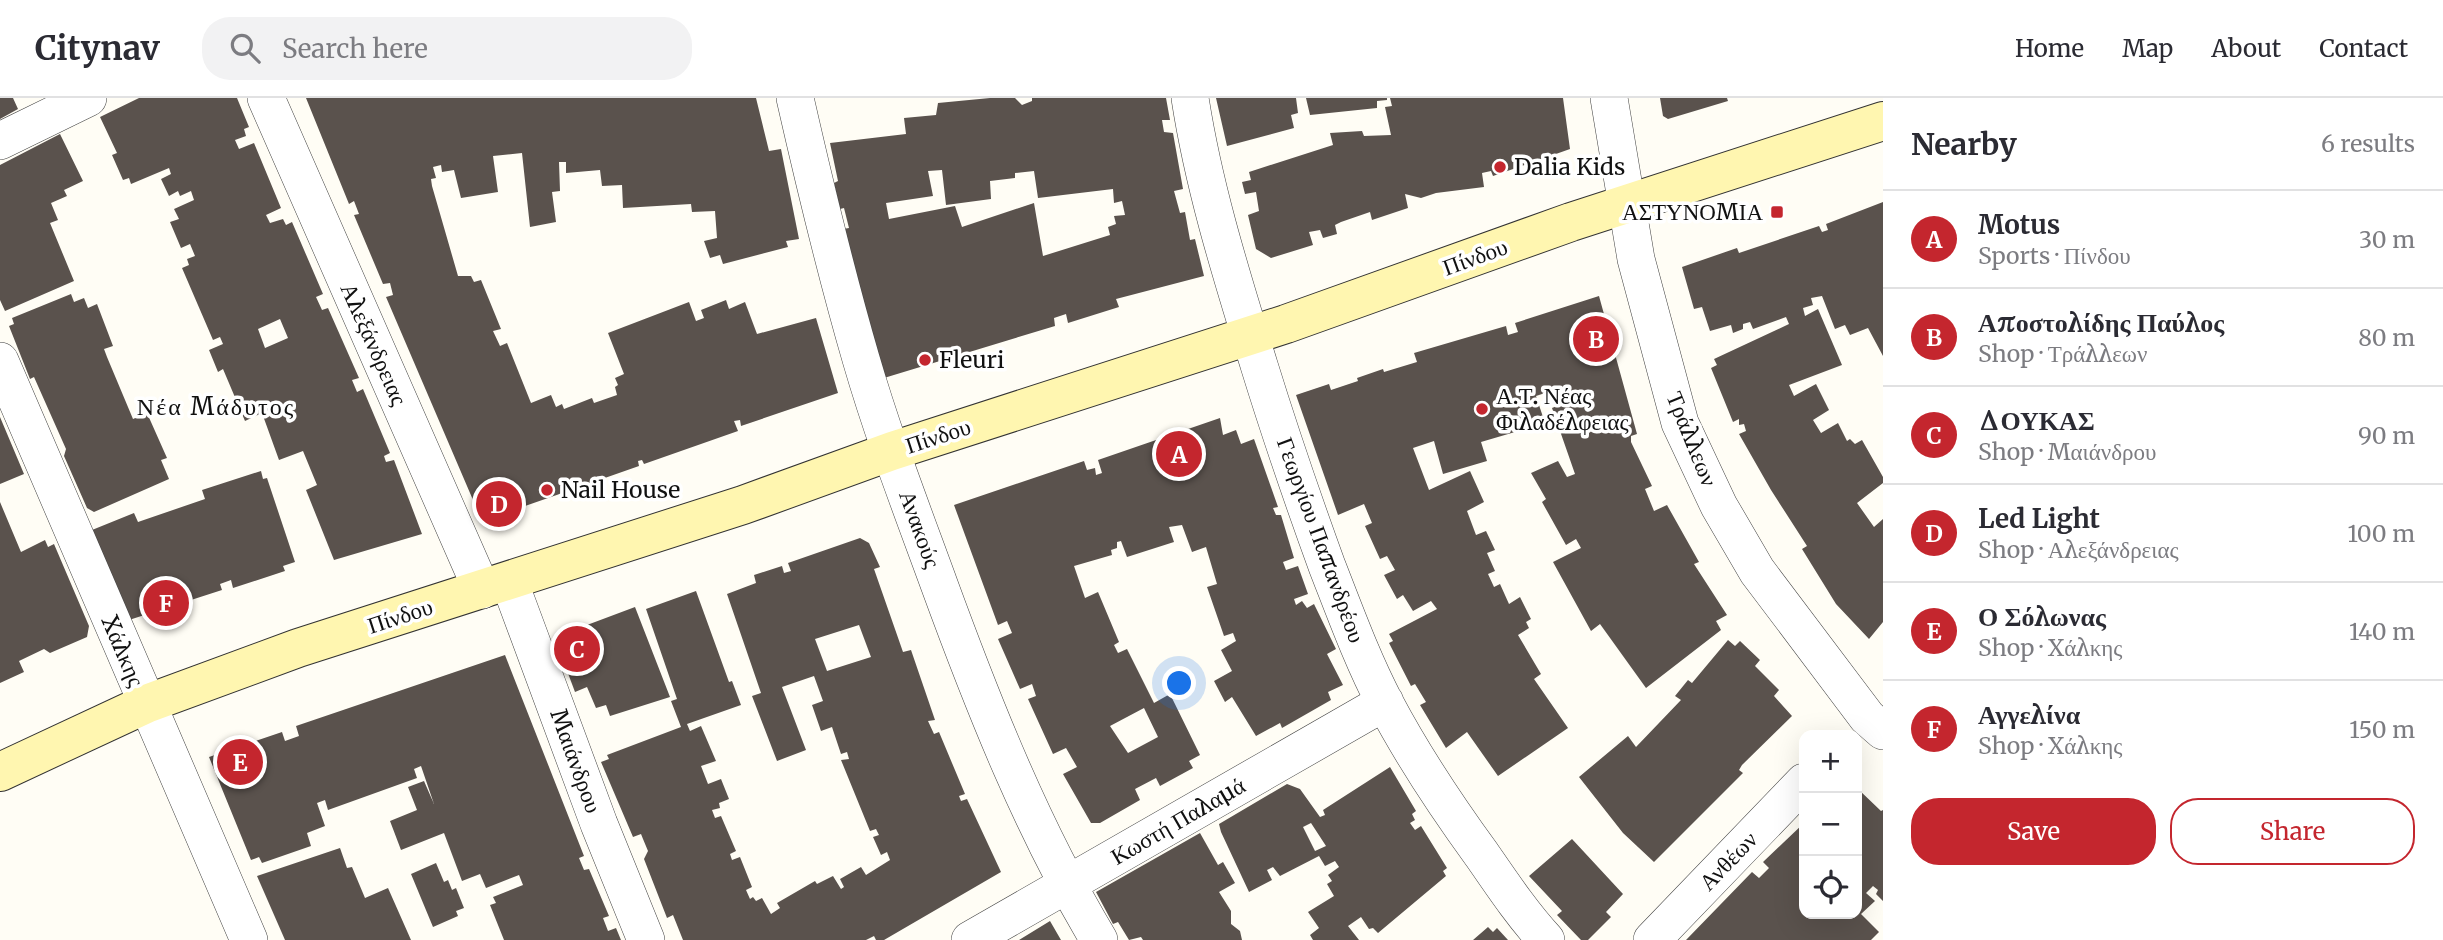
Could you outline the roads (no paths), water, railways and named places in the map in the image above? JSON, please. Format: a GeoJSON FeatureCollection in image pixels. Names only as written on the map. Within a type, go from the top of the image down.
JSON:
{"type":"FeatureCollection","features":[{"type":"Feature","properties":{"kind":"main road","name":"Πίνδου"},"geometry":{"type":"LineString","coordinates":[[0,772],[146,704],[298,648],[743,505],[892,451],[1250,336],[1625,204],[1883,121]]}},
{"type":"Feature","properties":{"kind":"street"},"geometry":{"type":"LineString","coordinates":[[0,141],[88,98]]}},
{"type":"Feature","properties":{"kind":"street","name":"Αλεξάνδρειας"},"geometry":{"type":"LineString","coordinates":[[267,98],[495,586]]}},
{"type":"Feature","properties":{"kind":"street","name":"Ανακούς"},"geometry":{"type":"LineString","coordinates":[[795,98],[823,219],[862,362],[966,659],[1027,805],[1066,885],[1099,940]]}},
{"type":"Feature","properties":{"kind":"street","name":"Γεωργίου Παπανδρέου"},"geometry":{"type":"LineString","coordinates":[[1190,98],[1196,138],[1223,245],[1250,336],[1309,517],[1351,628],[1385,702],[1417,758],[1467,835],[1546,940]]}},
{"type":"Feature","properties":{"kind":"street","name":"Τράλλεων"},"geometry":{"type":"LineString","coordinates":[[1609,98],[1636,259],[1681,423],[1719,506],[1756,571],[1871,721]]}},
{"type":"Feature","properties":{"kind":"street","name":"Χάλκης"},"geometry":{"type":"LineString","coordinates":[[0,361],[248,940]]}},
{"type":"Feature","properties":{"kind":"street","name":"Μαιάνδρου"},"geometry":{"type":"LineString","coordinates":[[495,586],[599,824],[646,940]]}},
{"type":"Feature","properties":{"kind":"street","name":"Κωστή Παλαμά"},"geometry":{"type":"LineString","coordinates":[[970,940],[1385,702]]}},
{"type":"Feature","properties":{"kind":"street","name":"Ανθέων"},"geometry":{"type":"LineString","coordinates":[[1652,940],[1799,787]]}},
{"type":"Feature","properties":{"kind":"place","name":"Dalia Kids"},"geometry":{"type":"Point","coordinates":[1500,167]}},
{"type":"Feature","properties":{"kind":"place","name":"ΑΣΤΥΝΟΜΙΑ"},"geometry":{"type":"Point","coordinates":[1777,212]}},
{"type":"Feature","properties":{"kind":"place","name":"Αποστολίδης Παύλος"},"geometry":{"type":"Point","coordinates":[1596,339]}},
{"type":"Feature","properties":{"kind":"place","name":"Fleuri"},"geometry":{"type":"Point","coordinates":[925,360]}},
{"type":"Feature","properties":{"kind":"place","name":"Α.Τ. Νέας Φιλαδέλφειας"},"geometry":{"type":"Point","coordinates":[1482,409]}},
{"type":"Feature","properties":{"kind":"place","name":"Motus"},"geometry":{"type":"Point","coordinates":[1179,454]}},
{"type":"Feature","properties":{"kind":"place","name":"Nail House"},"geometry":{"type":"Point","coordinates":[547,490]}},
{"type":"Feature","properties":{"kind":"place","name":"Led Light"},"geometry":{"type":"Point","coordinates":[499,504]}},
{"type":"Feature","properties":{"kind":"place","name":"Αγγελίνα"},"geometry":{"type":"Point","coordinates":[166,603]}},
{"type":"Feature","properties":{"kind":"place","name":"ΔΟΥΚΑΣ"},"geometry":{"type":"Point","coordinates":[577,649]}},
{"type":"Feature","properties":{"kind":"place","name":"Ο Σόλωνας"},"geometry":{"type":"Point","coordinates":[240,762]}},
{"type":"Feature","properties":{"kind":"district","name":"Νέα Μάδυτος"},"geometry":{"type":"Point","coordinates":[216,407]}}]}
